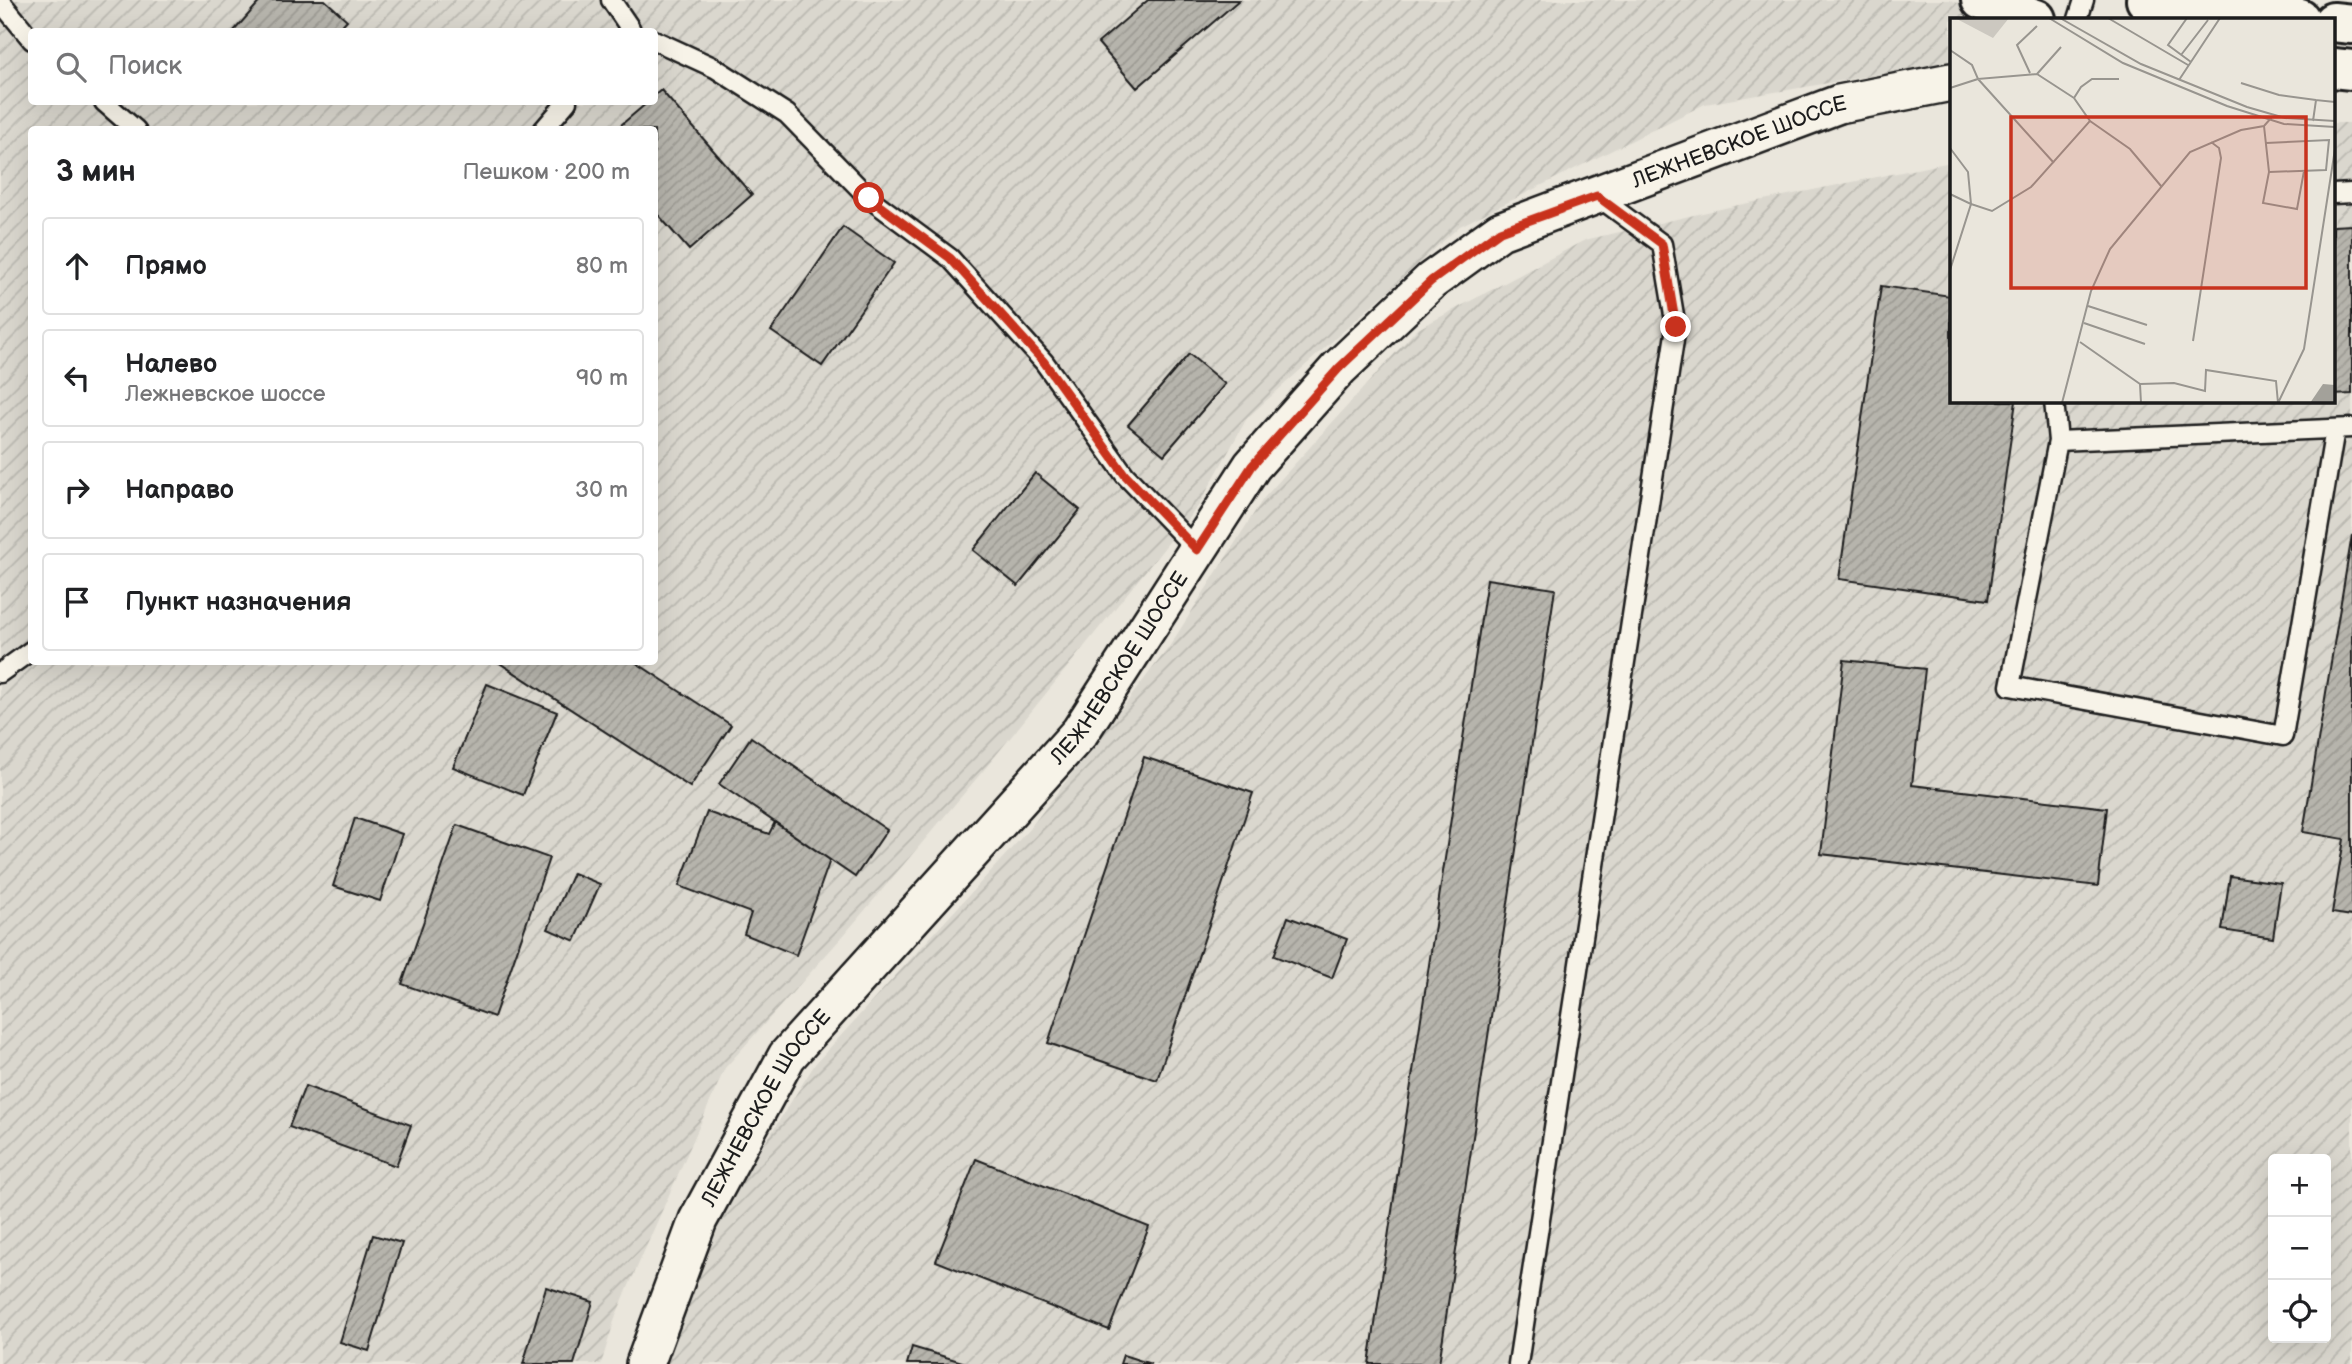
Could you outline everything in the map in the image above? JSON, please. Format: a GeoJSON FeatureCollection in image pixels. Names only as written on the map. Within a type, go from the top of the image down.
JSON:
{"type":"FeatureCollection","features":[{"type":"Feature","properties":{"kind":"main road"},"geometry":{"type":"LineString","coordinates":[[1981,0],[2033,18]]}},
{"type":"Feature","properties":{"kind":"main road"},"geometry":{"type":"LineString","coordinates":[[2146,0],[2188,9],[2289,18]]}},
{"type":"Feature","properties":{"kind":"main road"},"geometry":{"type":"LineString","coordinates":[[2334,22],[2352,24]]}},
{"type":"Feature","properties":{"kind":"main road"},"geometry":{"type":"LineString","coordinates":[[2334,68],[2352,70]]}},
{"type":"Feature","properties":{"kind":"street","name":"ЛЕЖНЕВСКОЕ ШОССЕ"},"geometry":{"type":"LineString","coordinates":[[645,1364],[698,1220],[787,1056],[1080,732],[1252,466],[1339,368],[1431,281],[1500,231],[1839,104],[1950,82]]}},
{"type":"Feature","properties":{"kind":"lane"},"geometry":{"type":"LineString","coordinates":[[611,0],[630,28]]}},
{"type":"Feature","properties":{"kind":"lane"},"geometry":{"type":"LineString","coordinates":[[2078,18],[2084,0]]}},
{"type":"Feature","properties":{"kind":"lane"},"geometry":{"type":"LineString","coordinates":[[0,1],[28,35]]}},
{"type":"Feature","properties":{"kind":"lane"},"geometry":{"type":"LineString","coordinates":[[658,42],[715,68],[787,114],[869,198],[950,258],[1044,362],[1125,475],[1197,550]]}},
{"type":"Feature","properties":{"kind":"lane"},"geometry":{"type":"LineString","coordinates":[[107,105],[131,126]]}},
{"type":"Feature","properties":{"kind":"lane"},"geometry":{"type":"LineString","coordinates":[[546,126],[564,105]]}},
{"type":"Feature","properties":{"kind":"lane"},"geometry":{"type":"LineString","coordinates":[[2334,194],[2352,193]]}},
{"type":"Feature","properties":{"kind":"lane"},"geometry":{"type":"LineString","coordinates":[[1518,1364],[1676,327],[1662,244],[1597,196]]}},
{"type":"Feature","properties":{"kind":"lane"},"geometry":{"type":"LineString","coordinates":[[2054,402],[2058,441],[2010,686],[2283,736],[2344,428],[2058,441]]}},
{"type":"Feature","properties":{"kind":"lane"},"geometry":{"type":"LineString","coordinates":[[0,673],[28,653]]}},
{"type":"Feature","properties":{"kind":"shaded area"},"geometry":{"type":"Polygon","coordinates":[[[0,0],[1950,0],[1999,18],[1950,18],[1950,62],[1705,104],[1460,226],[1247,418],[1199,505],[988,765],[843,936],[725,1068],[616,1315],[601,1364],[0,1364],[0,0]]]}},
{"type":"Feature","properties":{"kind":"shaded area"},"geometry":{"type":"Polygon","coordinates":[[[2334,123],[2352,123],[2352,1364],[666,1364],[704,1239],[815,1064],[1030,828],[1169,647],[1263,499],[1416,330],[1585,240],[1729,207],[1950,162],[1950,402],[2334,402],[2334,123]]]}},
{"type":"Feature","properties":{"kind":"building"},"geometry":{"type":"Polygon","coordinates":[[[261,0],[325,0],[347,20],[340,28],[236,28],[261,0]]]}},
{"type":"Feature","properties":{"kind":"building"},"geometry":{"type":"Polygon","coordinates":[[[1148,0],[1239,0],[1137,88],[1098,43],[1148,0]]]}},
{"type":"Feature","properties":{"kind":"building"},"geometry":{"type":"Polygon","coordinates":[[[661,90],[752,195],[689,250],[658,215],[658,126],[620,126],[644,105],[658,105],[658,93],[661,90]]]}},
{"type":"Feature","properties":{"kind":"building"},"geometry":{"type":"Polygon","coordinates":[[[2352,225],[2352,394],[2334,395],[2334,226],[2352,225]]]}},
{"type":"Feature","properties":{"kind":"building"},"geometry":{"type":"Polygon","coordinates":[[[843,227],[894,263],[822,366],[771,331],[843,227]]]}},
{"type":"Feature","properties":{"kind":"building"},"geometry":{"type":"Polygon","coordinates":[[[1881,286],[1950,296],[1950,402],[2016,402],[1988,600],[1839,579],[1881,286]]]}},
{"type":"Feature","properties":{"kind":"building"},"geometry":{"type":"Polygon","coordinates":[[[1189,354],[1225,384],[1164,455],[1128,425],[1189,354]]]}},
{"type":"Feature","properties":{"kind":"building"},"geometry":{"type":"Polygon","coordinates":[[[1035,473],[1080,510],[1018,586],[973,550],[1035,473]]]}},
{"type":"Feature","properties":{"kind":"building"},"geometry":{"type":"Polygon","coordinates":[[[2352,535],[2352,916],[2332,913],[2344,839],[2303,832],[2352,535]]]}},
{"type":"Feature","properties":{"kind":"building"},"geometry":{"type":"Polygon","coordinates":[[[1487,579],[1555,589],[1439,1364],[1369,1364],[1487,579]]]}},
{"type":"Feature","properties":{"kind":"building"},"geometry":{"type":"Polygon","coordinates":[[[1844,660],[1925,669],[1912,785],[2107,808],[2098,886],[1821,854],[1844,660]]]}},
{"type":"Feature","properties":{"kind":"building"},"geometry":{"type":"Polygon","coordinates":[[[503,665],[640,665],[731,725],[690,787],[503,665]]]}},
{"type":"Feature","properties":{"kind":"building"},"geometry":{"type":"Polygon","coordinates":[[[487,684],[557,712],[523,795],[453,767],[487,684]]]}},
{"type":"Feature","properties":{"kind":"building"},"geometry":{"type":"Polygon","coordinates":[[[751,737],[887,830],[855,877],[719,784],[751,737]]]}},
{"type":"Feature","properties":{"kind":"building"},"geometry":{"type":"Polygon","coordinates":[[[1144,757],[1253,793],[1157,1080],[1048,1043],[1144,757]]]}},
{"type":"Feature","properties":{"kind":"building"},"geometry":{"type":"Polygon","coordinates":[[[707,812],[769,834],[775,822],[830,860],[796,955],[744,934],[751,913],[679,886],[707,812]]]}},
{"type":"Feature","properties":{"kind":"building"},"geometry":{"type":"Polygon","coordinates":[[[355,818],[402,834],[380,901],[333,886],[355,818]]]}},
{"type":"Feature","properties":{"kind":"building"},"geometry":{"type":"Polygon","coordinates":[[[457,825],[549,858],[494,1017],[402,984],[457,825]]]}},
{"type":"Feature","properties":{"kind":"building"},"geometry":{"type":"Polygon","coordinates":[[[573,873],[600,884],[575,941],[548,929],[573,873]]]}},
{"type":"Feature","properties":{"kind":"building"},"geometry":{"type":"Polygon","coordinates":[[[2230,876],[2281,883],[2273,938],[2222,930],[2230,876]]]}},
{"type":"Feature","properties":{"kind":"building"},"geometry":{"type":"Polygon","coordinates":[[[1288,917],[1347,939],[1332,978],[1274,956],[1288,917]]]}},
{"type":"Feature","properties":{"kind":"building"},"geometry":{"type":"Polygon","coordinates":[[[305,1086],[411,1125],[396,1166],[289,1127],[305,1086]]]}},
{"type":"Feature","properties":{"kind":"building"},"geometry":{"type":"Polygon","coordinates":[[[976,1159],[1149,1227],[1109,1330],[936,1261],[976,1159]]]}},
{"type":"Feature","properties":{"kind":"building"},"geometry":{"type":"Polygon","coordinates":[[[373,1235],[402,1243],[369,1351],[340,1342],[373,1235]]]}},
{"type":"Feature","properties":{"kind":"building"},"geometry":{"type":"Polygon","coordinates":[[[546,1287],[593,1302],[574,1364],[523,1364],[546,1287]]]}},
{"type":"Feature","properties":{"kind":"building"},"geometry":{"type":"Polygon","coordinates":[[[912,1347],[969,1364],[907,1364],[912,1347]]]}},
{"type":"Feature","properties":{"kind":"building"},"geometry":{"type":"Polygon","coordinates":[[[1123,1355],[1151,1364],[1120,1364],[1123,1355]]]}},
{"type":"Feature","properties":{"kind":"route"},"geometry":{"type":"LineString","coordinates":[[869,198],[950,258],[1044,362],[1125,475],[1197,550],[1252,466],[1339,368],[1431,281],[1500,231],[1597,196],[1662,244],[1676,327]]}}]}
